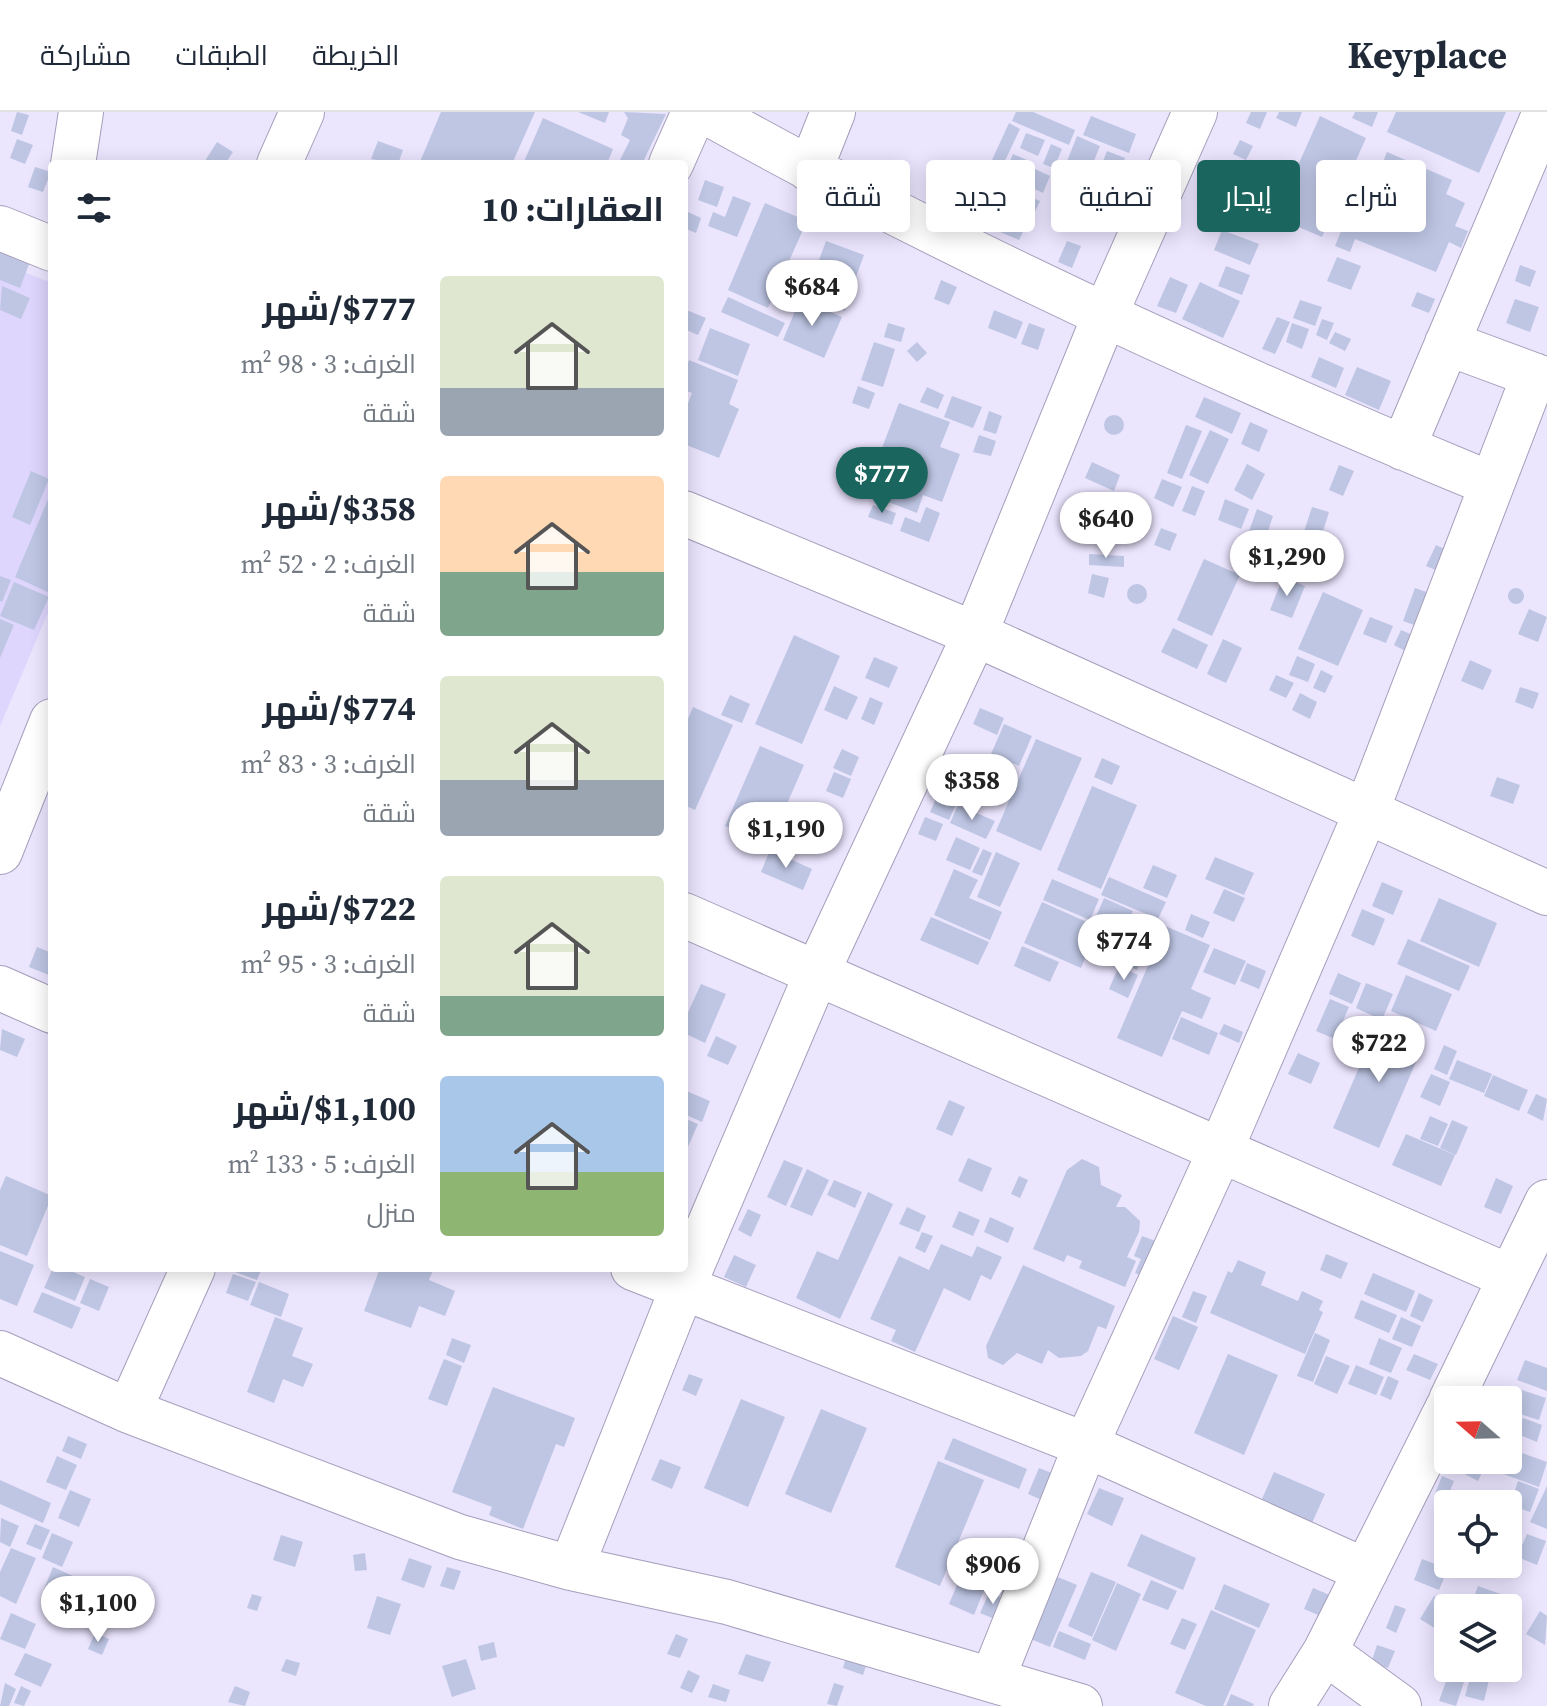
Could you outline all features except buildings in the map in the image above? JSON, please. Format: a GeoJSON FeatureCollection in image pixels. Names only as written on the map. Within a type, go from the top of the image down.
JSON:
{"type":"FeatureCollection","features":[{"type":"Feature","properties":{"kind":"street"},"geometry":{"type":"LineString","coordinates":[[74,160],[81,112]]}},
{"type":"Feature","properties":{"kind":"street"},"geometry":{"type":"LineString","coordinates":[[281,160],[302,112]]}},
{"type":"Feature","properties":{"kind":"street"},"geometry":{"type":"LineString","coordinates":[[673,160],[694,112]]}},
{"type":"Feature","properties":{"kind":"street"},"geometry":{"type":"LineString","coordinates":[[706,112],[797,163]]}},
{"type":"Feature","properties":{"kind":"street"},"geometry":{"type":"LineString","coordinates":[[814,160],[833,112]]}},
{"type":"Feature","properties":{"kind":"street"},"geometry":{"type":"LineString","coordinates":[[571,1568],[682,1289],[816,975],[975,634],[1105,315],[1195,112]]}},
{"type":"Feature","properties":{"kind":"street"},"geometry":{"type":"LineString","coordinates":[[1403,448],[1545,112]]}},
{"type":"Feature","properties":{"kind":"street"},"geometry":{"type":"LineString","coordinates":[[910,219],[1105,315],[1491,484]]}},
{"type":"Feature","properties":{"kind":"street"},"geometry":{"type":"LineString","coordinates":[[0,228],[48,247]]}},
{"type":"Feature","properties":{"kind":"street"},"geometry":{"type":"LineString","coordinates":[[992,1680],[1086,1445],[1221,1149],[1367,810],[1491,484],[1540,377],[1447,343]]}},
{"type":"Feature","properties":{"kind":"street"},"geometry":{"type":"LineString","coordinates":[[688,515],[975,634],[1547,893]]}},
{"type":"Feature","properties":{"kind":"street"},"geometry":{"type":"LineString","coordinates":[[0,852],[48,731]]}},
{"type":"Feature","properties":{"kind":"street"},"geometry":{"type":"LineString","coordinates":[[688,917],[1510,1277]]}},
{"type":"Feature","properties":{"kind":"street"},"geometry":{"type":"LineString","coordinates":[[0,988],[48,1009]]}},
{"type":"Feature","properties":{"kind":"street"},"geometry":{"type":"LineString","coordinates":[[1458,1386],[1547,1202]]}},
{"type":"Feature","properties":{"kind":"street"},"geometry":{"type":"LineString","coordinates":[[129,1411],[191,1272]]}},
{"type":"Feature","properties":{"kind":"street"},"geometry":{"type":"LineString","coordinates":[[642,1272],[1086,1445],[1366,1571]]}},
{"type":"Feature","properties":{"kind":"street"},"geometry":{"type":"LineString","coordinates":[[0,1353],[129,1411],[460,1537],[571,1568],[727,1602],[1080,1706]]}},
{"type":"Feature","properties":{"kind":"street"},"geometry":{"type":"LineString","coordinates":[[1291,1706],[1325,1652],[1434,1435]]}},
{"type":"Feature","properties":{"kind":"street"},"geometry":{"type":"LineString","coordinates":[[1325,1652],[1399,1706]]}},
{"type":"Feature","properties":{"kind":"shaded area"},"geometry":{"type":"Polygon","coordinates":[[[0,263],[48,281],[48,612],[0,726],[0,263]]]}}]}
